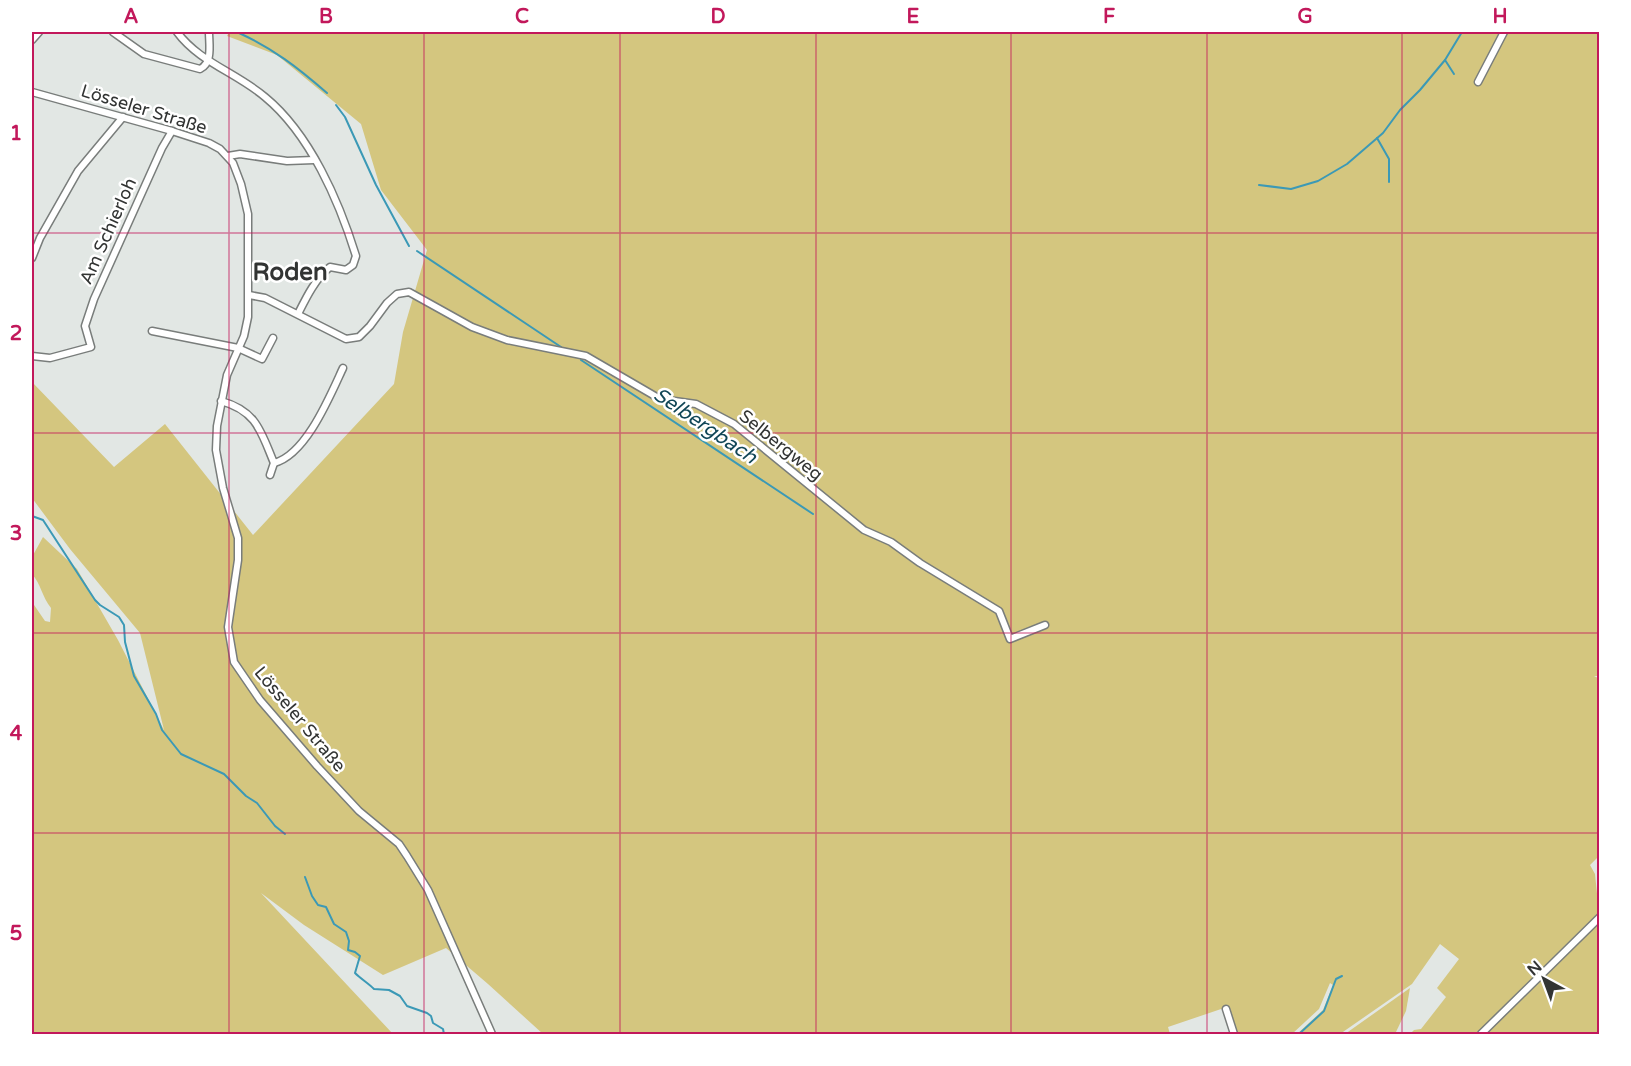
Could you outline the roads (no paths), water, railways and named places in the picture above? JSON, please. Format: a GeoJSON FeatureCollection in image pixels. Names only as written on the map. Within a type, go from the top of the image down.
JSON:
{"type":"FeatureCollection","features":[{"type":"Feature","properties":{"kind":"street"},"geometry":{"type":"LineString","coordinates":[[32,40],[39,32]]}},
{"type":"Feature","properties":{"kind":"street"},"geometry":{"type":"LineString","coordinates":[[113,32],[144,54],[200,69],[205,67],[209,61],[209,32]]}},
{"type":"Feature","properties":{"kind":"street"},"geometry":{"type":"LineString","coordinates":[[177,32],[185,42],[209,61],[266,98],[303,141],[326,178],[356,255],[353,265],[346,270],[330,267],[324,272],[298,314]]}},
{"type":"Feature","properties":{"kind":"street"},"geometry":{"type":"LineString","coordinates":[[1478,82],[1504,32]]}},
{"type":"Feature","properties":{"kind":"street","name":"Lösseler Straße"},"geometry":{"type":"LineString","coordinates":[[32,92],[209,143],[228,156],[237,172],[248,214],[247,327],[227,375],[216,438],[217,459],[238,538],[238,560],[228,627],[234,662],[260,700],[317,766],[359,810],[399,844],[428,890],[492,1035]]}},
{"type":"Feature","properties":{"kind":"street"},"geometry":{"type":"LineString","coordinates":[[32,258],[45,228],[78,171],[123,117]]}},
{"type":"Feature","properties":{"kind":"street","name":"Am Schierloh"},"geometry":{"type":"LineString","coordinates":[[32,356],[50,358],[91,347],[85,326],[94,298],[162,148],[172,131]]}},
{"type":"Feature","properties":{"kind":"street"},"geometry":{"type":"LineString","coordinates":[[228,156],[240,154],[287,161],[314,160]]}},
{"type":"Feature","properties":{"kind":"street","name":"Selbergweg"},"geometry":{"type":"LineString","coordinates":[[249,295],[265,298],[346,339],[359,337],[397,294],[410,292],[472,327],[507,340],[586,356],[660,399],[696,404],[734,424],[864,530],[891,542],[920,563],[999,611],[1010,639],[1045,625]]}},
{"type":"Feature","properties":{"kind":"street"},"geometry":{"type":"LineString","coordinates":[[152,331],[238,348],[262,359],[273,338]]}},
{"type":"Feature","properties":{"kind":"street"},"geometry":{"type":"LineString","coordinates":[[274,463],[285,460],[300,444],[324,408],[343,368]]}},
{"type":"Feature","properties":{"kind":"street"},"geometry":{"type":"LineString","coordinates":[[221,401],[243,411],[257,423],[274,463],[270,475]]}},
{"type":"Feature","properties":{"kind":"street"},"geometry":{"type":"LineString","coordinates":[[1481,1035],[1599,917]]}},
{"type":"Feature","properties":{"kind":"street"},"geometry":{"type":"LineString","coordinates":[[1226,1009],[1234,1035]]}},
{"type":"Feature","properties":{"kind":"waterway","name":"Selbergbach"},"geometry":{"type":"LineString","coordinates":[[237,32],[285,59],[327,93]]}},
{"type":"Feature","properties":{"kind":"waterway"},"geometry":{"type":"LineString","coordinates":[[1259,185],[1291,189],[1318,181],[1347,164],[1383,133],[1400,110],[1445,60],[1462,32]]}},
{"type":"Feature","properties":{"kind":"waterway"},"geometry":{"type":"LineString","coordinates":[[1445,60],[1454,74]]}},
{"type":"Feature","properties":{"kind":"waterway","name":"Selbergbach"},"geometry":{"type":"LineString","coordinates":[[336,105],[345,117],[376,185],[409,246]]}},
{"type":"Feature","properties":{"kind":"waterway"},"geometry":{"type":"LineString","coordinates":[[1377,138],[1389,159],[1389,182]]}},
{"type":"Feature","properties":{"kind":"waterway","name":"Selbergbach"},"geometry":{"type":"LineString","coordinates":[[417,251],[561,347]]}},
{"type":"Feature","properties":{"kind":"waterway","name":"Selbergbach"},"geometry":{"type":"LineString","coordinates":[[581,360],[813,514]]}},
{"type":"Feature","properties":{"kind":"waterway"},"geometry":{"type":"LineString","coordinates":[[32,516],[43,520],[95,600],[119,617],[124,625],[125,642],[134,676],[156,714],[162,730],[181,754],[224,774],[246,796],[257,803],[275,826],[285,834]]}},
{"type":"Feature","properties":{"kind":"waterway"},"geometry":{"type":"LineString","coordinates":[[305,877],[318,905],[326,907],[334,924],[346,932],[349,941],[348,950],[360,956],[355,973],[374,989],[389,990],[400,996],[407,1006],[427,1013],[431,1016],[433,1023],[443,1029],[444,1034]]}},
{"type":"Feature","properties":{"kind":"waterway"},"geometry":{"type":"LineString","coordinates":[[1299,1034],[1324,1011],[1336,979],[1342,976]]}},
{"type":"Feature","properties":{"kind":"district","name":"Roden"},"geometry":{"type":"Point","coordinates":[290,272]}}]}
